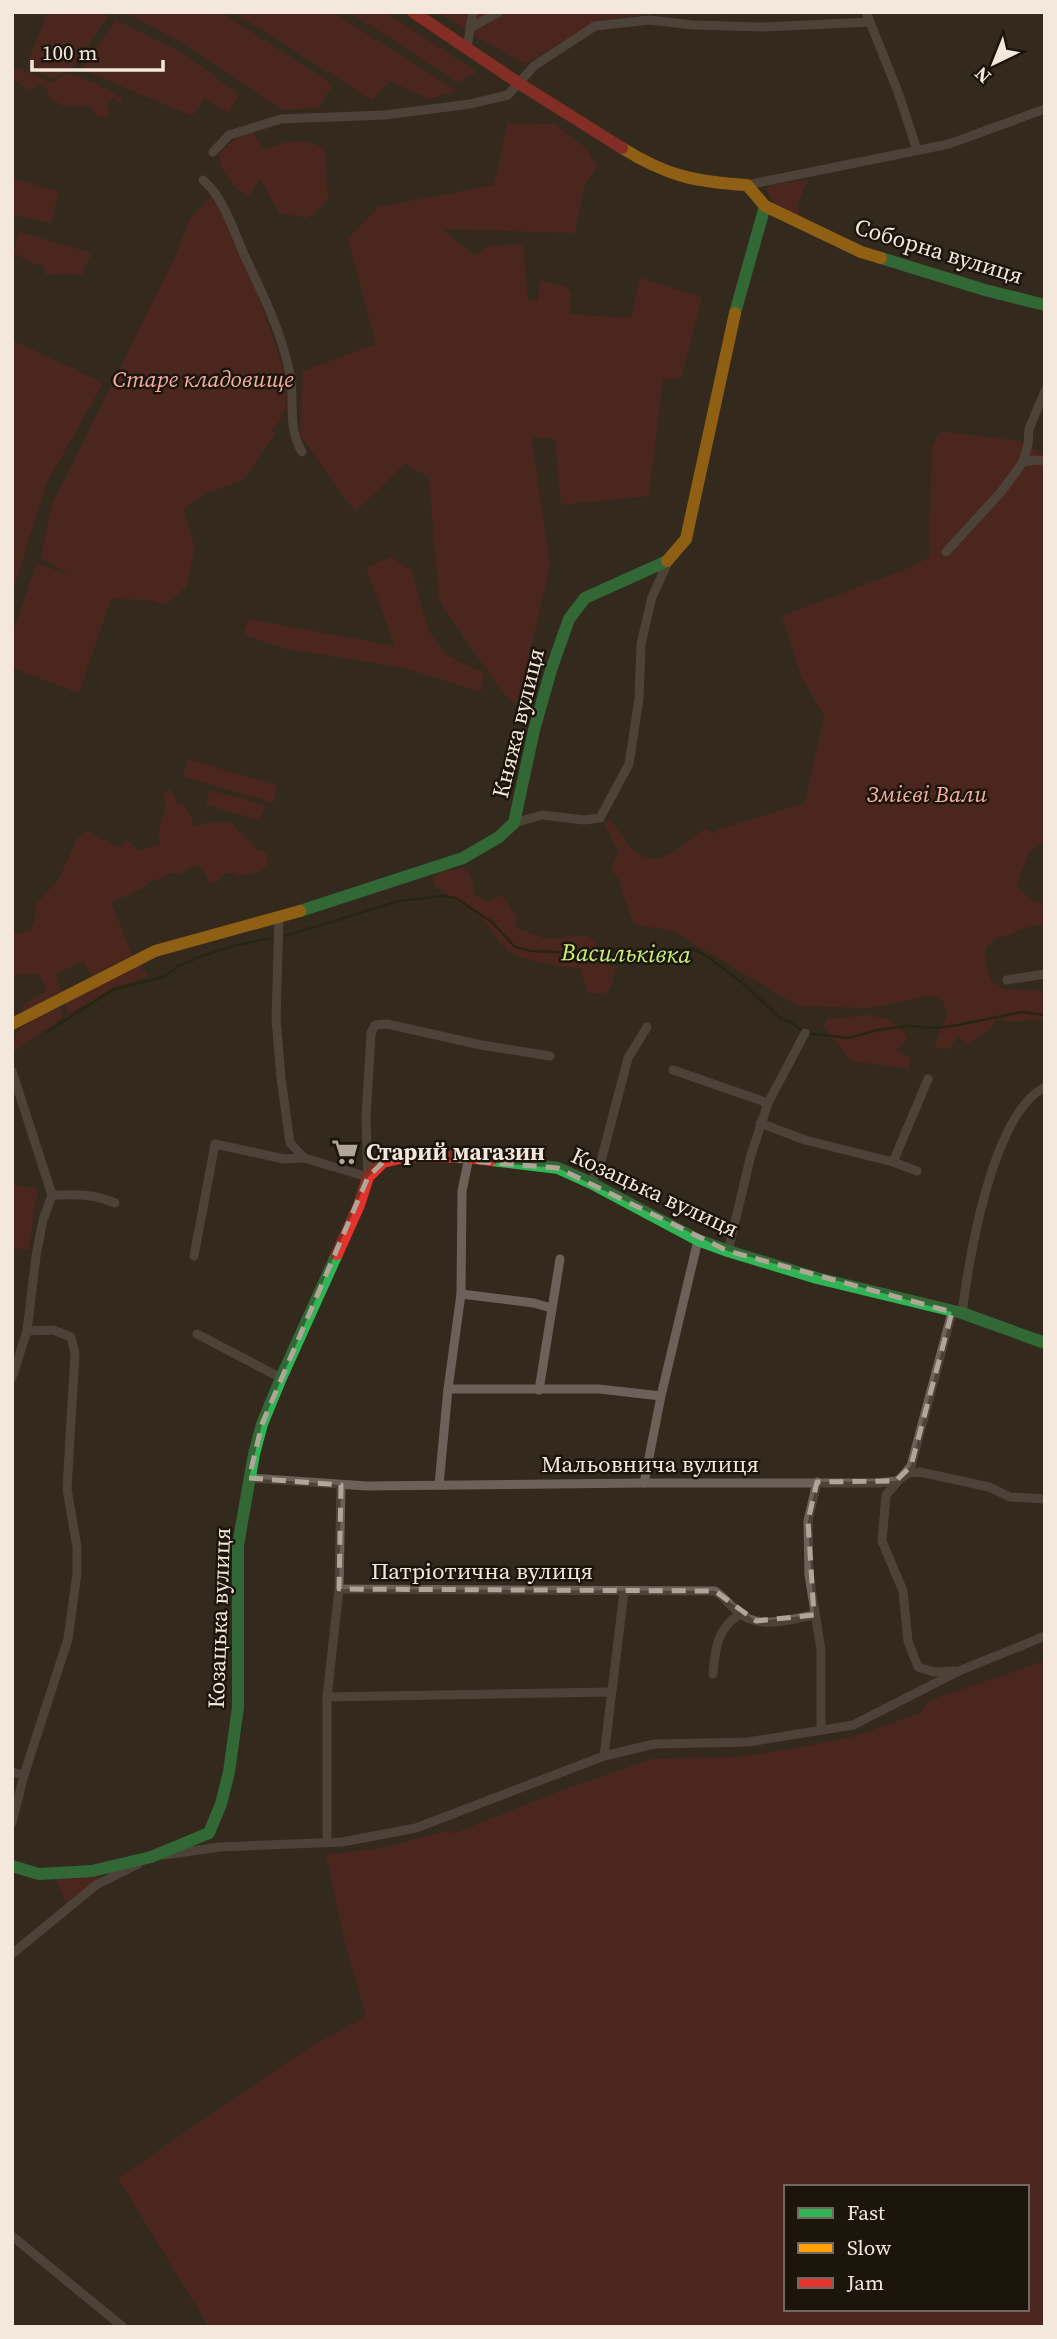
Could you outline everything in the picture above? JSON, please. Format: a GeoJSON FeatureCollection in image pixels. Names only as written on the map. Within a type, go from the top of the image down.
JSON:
{"type":"FeatureCollection","features":[{"type":"Feature","properties":{"kind":"street"},"geometry":{"type":"LineString","coordinates":[[414,12],[629,153],[677,176],[709,183],[747,185],[949,144],[1045,109]]}},
{"type":"Feature","properties":{"kind":"street"},"geometry":{"type":"LineString","coordinates":[[467,48],[473,12]]}},
{"type":"Feature","properties":{"kind":"street"},"geometry":{"type":"LineString","coordinates":[[470,28],[499,12]]}},
{"type":"Feature","properties":{"kind":"street"},"geometry":{"type":"LineString","coordinates":[[213,152],[229,135],[281,119],[385,115],[470,104],[508,95],[534,66],[595,26],[649,20],[693,25],[764,27],[868,17],[898,92],[916,150]]}},
{"type":"Feature","properties":{"kind":"street"},"geometry":{"type":"LineString","coordinates":[[203,180],[212,188],[238,238],[278,334],[290,376],[292,430],[302,452]]}},
{"type":"Feature","properties":{"kind":"street","name":"Соборна вулиця"},"geometry":{"type":"LineString","coordinates":[[747,185],[765,206],[861,252],[985,290],[1045,305]]}},
{"type":"Feature","properties":{"kind":"street"},"geometry":{"type":"LineString","coordinates":[[514,823],[542,815],[584,820],[600,818],[629,764],[635,734],[642,644],[652,597],[669,560],[686,539],[729,335],[765,206]]}},
{"type":"Feature","properties":{"kind":"street"},"geometry":{"type":"LineString","coordinates":[[946,552],[1001,492],[1023,462],[1029,429],[1045,391]]}},
{"type":"Feature","properties":{"kind":"street"},"geometry":{"type":"LineString","coordinates":[[1023,462],[1045,461]]}},
{"type":"Feature","properties":{"kind":"street","name":"Княжа вулиця"},"geometry":{"type":"LineString","coordinates":[[12,1024],[155,951],[279,918],[463,858],[499,837],[514,823],[534,730],[569,619],[585,598],[669,560]]}},
{"type":"Feature","properties":{"kind":"street"},"geometry":{"type":"LineString","coordinates":[[279,918],[276,1019],[281,1078],[290,1143],[303,1158]]}},
{"type":"Feature","properties":{"kind":"street"},"geometry":{"type":"LineString","coordinates":[[1007,980],[1045,974]]}},
{"type":"Feature","properties":{"kind":"street"},"geometry":{"type":"LineString","coordinates":[[194,1256],[215,1144],[284,1159],[303,1158],[368,1177],[366,1118],[371,1032],[375,1025],[387,1024],[481,1045],[550,1056]]}},
{"type":"Feature","properties":{"kind":"street"},"geometry":{"type":"LineString","coordinates":[[592,1183],[600,1165],[628,1058],[647,1027]]}},
{"type":"Feature","properties":{"kind":"street"},"geometry":{"type":"LineString","coordinates":[[728,1251],[760,1123],[806,1033]]}},
{"type":"Feature","properties":{"kind":"street"},"geometry":{"type":"LineString","coordinates":[[673,1070],[768,1103]]}},
{"type":"Feature","properties":{"kind":"street"},"geometry":{"type":"LineString","coordinates":[[12,1071],[52,1195],[43,1220],[36,1256],[27,1331],[12,1378]]}},
{"type":"Feature","properties":{"kind":"street"},"geometry":{"type":"LineString","coordinates":[[892,1162],[928,1079]]}},
{"type":"Feature","properties":{"kind":"street"},"geometry":{"type":"LineString","coordinates":[[959,1671],[934,1672],[918,1667],[908,1641],[903,1591],[882,1541],[886,1495],[911,1466],[957,1312],[984,1194],[1013,1122],[1035,1092],[1045,1087]]}},
{"type":"Feature","properties":{"kind":"street"},"geometry":{"type":"LineString","coordinates":[[760,1123],[805,1140],[917,1171]]}},
{"type":"Feature","properties":{"kind":"street","name":"Козацька вулиця"},"geometry":{"type":"LineString","coordinates":[[209,1833],[221,1804],[229,1772],[238,1707],[238,1545],[249,1478],[262,1424],[359,1205],[368,1177],[383,1162],[408,1156],[469,1157],[558,1168],[592,1183],[698,1240],[728,1251],[791,1272],[957,1312],[1045,1343]]}},
{"type":"Feature","properties":{"kind":"street"},"geometry":{"type":"LineString","coordinates":[[439,1485],[461,1294],[462,1191],[469,1157]]}},
{"type":"Feature","properties":{"kind":"street"},"geometry":{"type":"LineString","coordinates":[[52,1195],[100,1196],[115,1203]]}},
{"type":"Feature","properties":{"kind":"street"},"geometry":{"type":"LineString","coordinates":[[644,1483],[661,1396],[698,1240]]}},
{"type":"Feature","properties":{"kind":"street"},"geometry":{"type":"LineString","coordinates":[[539,1390],[560,1259]]}},
{"type":"Feature","properties":{"kind":"street"},"geometry":{"type":"LineString","coordinates":[[461,1294],[534,1303],[551,1308]]}},
{"type":"Feature","properties":{"kind":"street"},"geometry":{"type":"LineString","coordinates":[[12,1823],[24,1775],[68,1639],[77,1573],[77,1547],[67,1489],[75,1353],[71,1337],[53,1330],[27,1331]]}},
{"type":"Feature","properties":{"kind":"street"},"geometry":{"type":"LineString","coordinates":[[197,1335],[281,1378]]}},
{"type":"Feature","properties":{"kind":"street"},"geometry":{"type":"LineString","coordinates":[[448,1389],[599,1389],[661,1396]]}},
{"type":"Feature","properties":{"kind":"street","name":"Мальовнича вулиця"},"geometry":{"type":"LineString","coordinates":[[249,1478],[341,1485],[878,1483],[896,1481],[920,1472],[989,1487],[1010,1497],[1045,1499]]}},
{"type":"Feature","properties":{"kind":"street"},"geometry":{"type":"LineString","coordinates":[[817,1482],[808,1521],[809,1575],[821,1650],[821,1730]]}},
{"type":"Feature","properties":{"kind":"street","name":"Патріотична вулиця"},"geometry":{"type":"LineString","coordinates":[[327,1843],[327,1697],[339,1589],[341,1485]]}},
{"type":"Feature","properties":{"kind":"street","name":"Патріотична вулиця"},"geometry":{"type":"LineString","coordinates":[[339,1589],[715,1591],[726,1598],[740,1614],[756,1621],[775,1622],[814,1615]]}},
{"type":"Feature","properties":{"kind":"street","name":"Патріотична вулиця"},"geometry":{"type":"LineString","coordinates":[[604,1756],[624,1592]]}},
{"type":"Feature","properties":{"kind":"street"},"geometry":{"type":"LineString","coordinates":[[713,1674],[719,1636],[729,1621],[740,1614]]}},
{"type":"Feature","properties":{"kind":"street"},"geometry":{"type":"LineString","coordinates":[[12,1866],[38,1874],[92,1871],[151,1857],[220,1847],[327,1843],[416,1828],[604,1756],[654,1744],[748,1742],[853,1725],[959,1671],[1045,1636]]}},
{"type":"Feature","properties":{"kind":"street"},"geometry":{"type":"LineString","coordinates":[[327,1697],[610,1692]]}},
{"type":"Feature","properties":{"kind":"street"},"geometry":{"type":"LineString","coordinates":[[12,1772],[24,1775]]}},
{"type":"Feature","properties":{"kind":"street"},"geometry":{"type":"LineString","coordinates":[[209,1833],[206,1839],[209,1844],[220,1847]]}},
{"type":"Feature","properties":{"kind":"street"},"geometry":{"type":"LineString","coordinates":[[12,1954],[96,1885],[151,1857],[209,1833]]}},
{"type":"Feature","properties":{"kind":"street"},"geometry":{"type":"LineString","coordinates":[[92,1871],[97,1873],[100,1879],[96,1885]]}},
{"type":"Feature","properties":{"kind":"street"},"geometry":{"type":"LineString","coordinates":[[12,2236],[123,2327]]}},
{"type":"Feature","properties":{"kind":"highlighted area"},"geometry":{"type":"Polygon","coordinates":[[[408,1156],[558,1168],[728,1251],[952,1312],[911,1466],[896,1481],[817,1482],[808,1521],[814,1615],[756,1621],[715,1591],[339,1589],[341,1485],[249,1478],[262,1424],[368,1177],[383,1162],[408,1156]]]}},
{"type":"Feature","properties":{"kind":"green space"},"geometry":{"type":"Polygon","coordinates":[[[45,12],[101,12],[108,16],[70,71],[53,79],[26,66],[47,14],[45,12]]]}},
{"type":"Feature","properties":{"kind":"green space"},"geometry":{"type":"Polygon","coordinates":[[[124,12],[221,12],[333,85],[318,108],[282,110],[188,46],[124,12]]]}},
{"type":"Feature","properties":{"kind":"green space"},"geometry":{"type":"Polygon","coordinates":[[[233,12],[332,12],[457,91],[430,99],[389,81],[372,100],[233,12]]]}},
{"type":"Feature","properties":{"kind":"green space"},"geometry":{"type":"Polygon","coordinates":[[[349,12],[385,12],[477,72],[458,82],[349,12]]]}},
{"type":"Feature","properties":{"kind":"green space"},"geometry":{"type":"Polygon","coordinates":[[[438,12],[649,12],[596,21],[526,64],[471,34],[438,12]]]}},
{"type":"Feature","properties":{"kind":"green space"},"geometry":{"type":"Polygon","coordinates":[[[116,20],[183,53],[239,95],[229,113],[204,98],[192,116],[81,69],[116,20]]]}},
{"type":"Feature","properties":{"kind":"green space"},"geometry":{"type":"Polygon","coordinates":[[[18,68],[53,83],[65,73],[93,82],[123,97],[124,101],[119,104],[114,98],[108,99],[109,117],[98,117],[90,106],[63,106],[49,97],[48,90],[39,84],[29,90],[13,78],[12,69],[18,68]]]}},
{"type":"Feature","properties":{"kind":"green space"},"geometry":{"type":"Polygon","coordinates":[[[507,123],[555,124],[587,149],[597,166],[584,188],[575,233],[442,229],[475,256],[487,247],[523,243],[528,301],[538,300],[540,281],[565,286],[571,294],[570,314],[631,318],[640,278],[702,297],[681,379],[663,378],[649,496],[561,505],[555,440],[531,437],[550,565],[530,652],[541,660],[527,715],[502,692],[439,601],[429,477],[405,464],[355,512],[300,435],[303,371],[376,344],[348,239],[378,207],[494,185],[507,123]]]}},
{"type":"Feature","properties":{"kind":"green space"},"geometry":{"type":"Polygon","coordinates":[[[252,132],[265,150],[295,142],[310,143],[325,149],[328,202],[307,218],[279,213],[260,179],[249,197],[237,189],[228,179],[219,154],[238,135],[252,132]]]}},
{"type":"Feature","properties":{"kind":"green space"},"geometry":{"type":"Polygon","coordinates":[[[12,178],[58,191],[52,223],[12,215],[12,178]]]}},
{"type":"Feature","properties":{"kind":"green space"},"geometry":{"type":"Polygon","coordinates":[[[808,180],[798,203],[799,215],[794,216],[773,202],[768,188],[772,185],[808,180]]]}},
{"type":"Feature","properties":{"kind":"green space","name":"Старе кладовище"},"geometry":{"type":"Polygon","coordinates":[[[213,195],[251,275],[287,378],[285,410],[276,427],[271,430],[275,433],[243,480],[204,494],[183,509],[195,548],[186,587],[164,606],[152,600],[111,599],[79,693],[12,668],[12,634],[37,563],[70,576],[41,557],[53,501],[176,255],[190,219],[213,195]]]}},
{"type":"Feature","properties":{"kind":"green space"},"geometry":{"type":"Polygon","coordinates":[[[19,232],[92,253],[81,276],[45,274],[44,266],[30,262],[13,252],[19,232]]]}},
{"type":"Feature","properties":{"kind":"green space"},"geometry":{"type":"Polygon","coordinates":[[[12,340],[103,383],[46,484],[12,594],[12,340]]]}},
{"type":"Feature","properties":{"kind":"green space","name":"Змієві Вали"},"geometry":{"type":"Polygon","coordinates":[[[942,431],[1018,441],[1045,454],[1045,842],[1030,850],[1016,887],[1035,902],[1045,903],[1045,927],[1032,926],[997,937],[986,948],[986,965],[992,982],[1005,989],[1045,991],[1045,1018],[1009,1022],[997,1019],[985,1033],[967,1046],[957,1035],[950,1049],[936,1048],[935,1043],[947,1014],[943,1000],[933,995],[871,1008],[798,1006],[671,930],[634,925],[617,877],[611,869],[618,850],[605,825],[610,818],[633,850],[642,856],[662,857],[681,847],[706,828],[715,834],[719,829],[805,803],[824,715],[802,678],[782,616],[914,566],[929,557],[932,446],[942,431]]]}},
{"type":"Feature","properties":{"kind":"green space"},"geometry":{"type":"Polygon","coordinates":[[[391,557],[411,570],[429,631],[445,655],[484,673],[481,692],[405,668],[285,649],[243,634],[249,619],[395,646],[366,568],[391,557]]]}},
{"type":"Feature","properties":{"kind":"green space"},"geometry":{"type":"Polygon","coordinates":[[[188,759],[278,786],[273,803],[183,776],[188,759]]]}},
{"type":"Feature","properties":{"kind":"green space"},"geometry":{"type":"Polygon","coordinates":[[[170,789],[178,804],[183,804],[191,815],[192,823],[197,826],[209,822],[231,823],[257,850],[267,852],[267,866],[255,873],[238,876],[225,873],[218,881],[210,883],[203,869],[196,865],[179,874],[169,873],[163,878],[150,881],[142,889],[111,902],[132,955],[91,976],[83,961],[56,974],[62,991],[25,1012],[22,1005],[47,991],[39,974],[12,975],[12,930],[17,934],[31,930],[36,904],[59,879],[77,839],[87,831],[118,847],[128,840],[139,850],[160,845],[161,820],[166,807],[162,795],[170,789]]]}},
{"type":"Feature","properties":{"kind":"green space"},"geometry":{"type":"Polygon","coordinates":[[[210,790],[265,805],[260,820],[206,805],[210,790]]]}},
{"type":"Feature","properties":{"kind":"green space"},"geometry":{"type":"Polygon","coordinates":[[[463,868],[471,875],[475,895],[487,902],[502,895],[517,917],[515,927],[546,939],[586,936],[596,942],[597,961],[616,967],[613,981],[606,993],[588,993],[580,968],[536,962],[511,953],[479,917],[435,886],[433,879],[440,871],[463,868]]]}},
{"type":"Feature","properties":{"kind":"green space"},"geometry":{"type":"Polygon","coordinates":[[[142,963],[142,971],[146,970],[147,977],[114,987],[69,1014],[64,1003],[142,963]]]}},
{"type":"Feature","properties":{"kind":"green space"},"geometry":{"type":"Polygon","coordinates":[[[60,1007],[63,1017],[12,1053],[13,1043],[21,1028],[60,1007]]]}},
{"type":"Feature","properties":{"kind":"green space"},"geometry":{"type":"Polygon","coordinates":[[[869,1015],[891,1020],[908,1037],[896,1050],[910,1058],[909,1069],[851,1061],[823,1026],[827,1019],[869,1015]]]}},
{"type":"Feature","properties":{"kind":"green space"},"geometry":{"type":"Polygon","coordinates":[[[12,1185],[38,1188],[28,1251],[12,1246],[12,1185]]]}},
{"type":"Feature","properties":{"kind":"green space"},"geometry":{"type":"Polygon","coordinates":[[[1045,1661],[1045,2327],[209,2327],[118,2178],[310,2047],[366,2016],[345,1943],[326,1855],[386,1847],[450,1830],[452,1834],[560,1791],[651,1759],[735,1757],[792,1749],[855,1736],[920,1713],[930,1700],[1045,1661]]]}},
{"type":"Feature","properties":{"kind":"green space"},"geometry":{"type":"Polygon","coordinates":[[[97,1873],[100,1879],[69,1908],[53,1874],[97,1873]]]}},
{"type":"Feature","properties":{"kind":"waterway","name":"Васильківка"},"geometry":{"type":"LineString","coordinates":[[285,936],[399,901],[442,896],[456,898],[493,923],[515,947],[531,951],[600,954],[609,950],[622,950],[642,956],[668,950],[693,949],[746,986],[781,1019],[805,1033],[848,1038],[878,1030],[908,1026],[937,1028],[1022,1012],[1045,1015]]}},
{"type":"Feature","properties":{"kind":"waterway","name":"Васильківка"},"geometry":{"type":"LineString","coordinates":[[47,1032],[114,989],[163,977],[199,957],[270,938]]}},
{"type":"Feature","properties":{"kind":"traffic: fast"},"geometry":{"type":"LineString","coordinates":[[735,313],[765,206]]}},
{"type":"Feature","properties":{"kind":"traffic: fast"},"geometry":{"type":"LineString","coordinates":[[881,258],[985,290],[1045,305]]}},
{"type":"Feature","properties":{"kind":"traffic: fast"},"geometry":{"type":"LineString","coordinates":[[300,911],[463,858],[499,837],[514,823],[534,730],[569,619],[585,598],[667,561]]}},
{"type":"Feature","properties":{"kind":"traffic: fast"},"geometry":{"type":"LineString","coordinates":[[491,1160],[558,1168],[698,1240],[728,1251],[817,1278],[962,1313],[1045,1343]]}},
{"type":"Feature","properties":{"kind":"traffic: fast"},"geometry":{"type":"LineString","coordinates":[[12,1866],[39,1874],[92,1871],[151,1857],[209,1833],[221,1804],[229,1772],[238,1707],[238,1545],[254,1454],[262,1424],[281,1378],[337,1254]]}},
{"type":"Feature","properties":{"kind":"traffic: slow"},"geometry":{"type":"LineString","coordinates":[[622,148],[638,158],[682,176],[747,185],[765,206],[861,252],[881,258]]}},
{"type":"Feature","properties":{"kind":"traffic: slow"},"geometry":{"type":"LineString","coordinates":[[667,561],[686,539],[735,313]]}},
{"type":"Feature","properties":{"kind":"traffic: slow"},"geometry":{"type":"LineString","coordinates":[[12,1024],[155,951],[300,911]]}},
{"type":"Feature","properties":{"kind":"traffic: jam"},"geometry":{"type":"LineString","coordinates":[[413,12],[622,148]]}},
{"type":"Feature","properties":{"kind":"traffic: jam"},"geometry":{"type":"LineString","coordinates":[[337,1254],[359,1205],[368,1177],[383,1162],[408,1156],[491,1160]]}},
{"type":"Feature","properties":{"kind":"place","name":"Старий магазин"},"geometry":{"type":"Point","coordinates":[345,1152]}}]}
